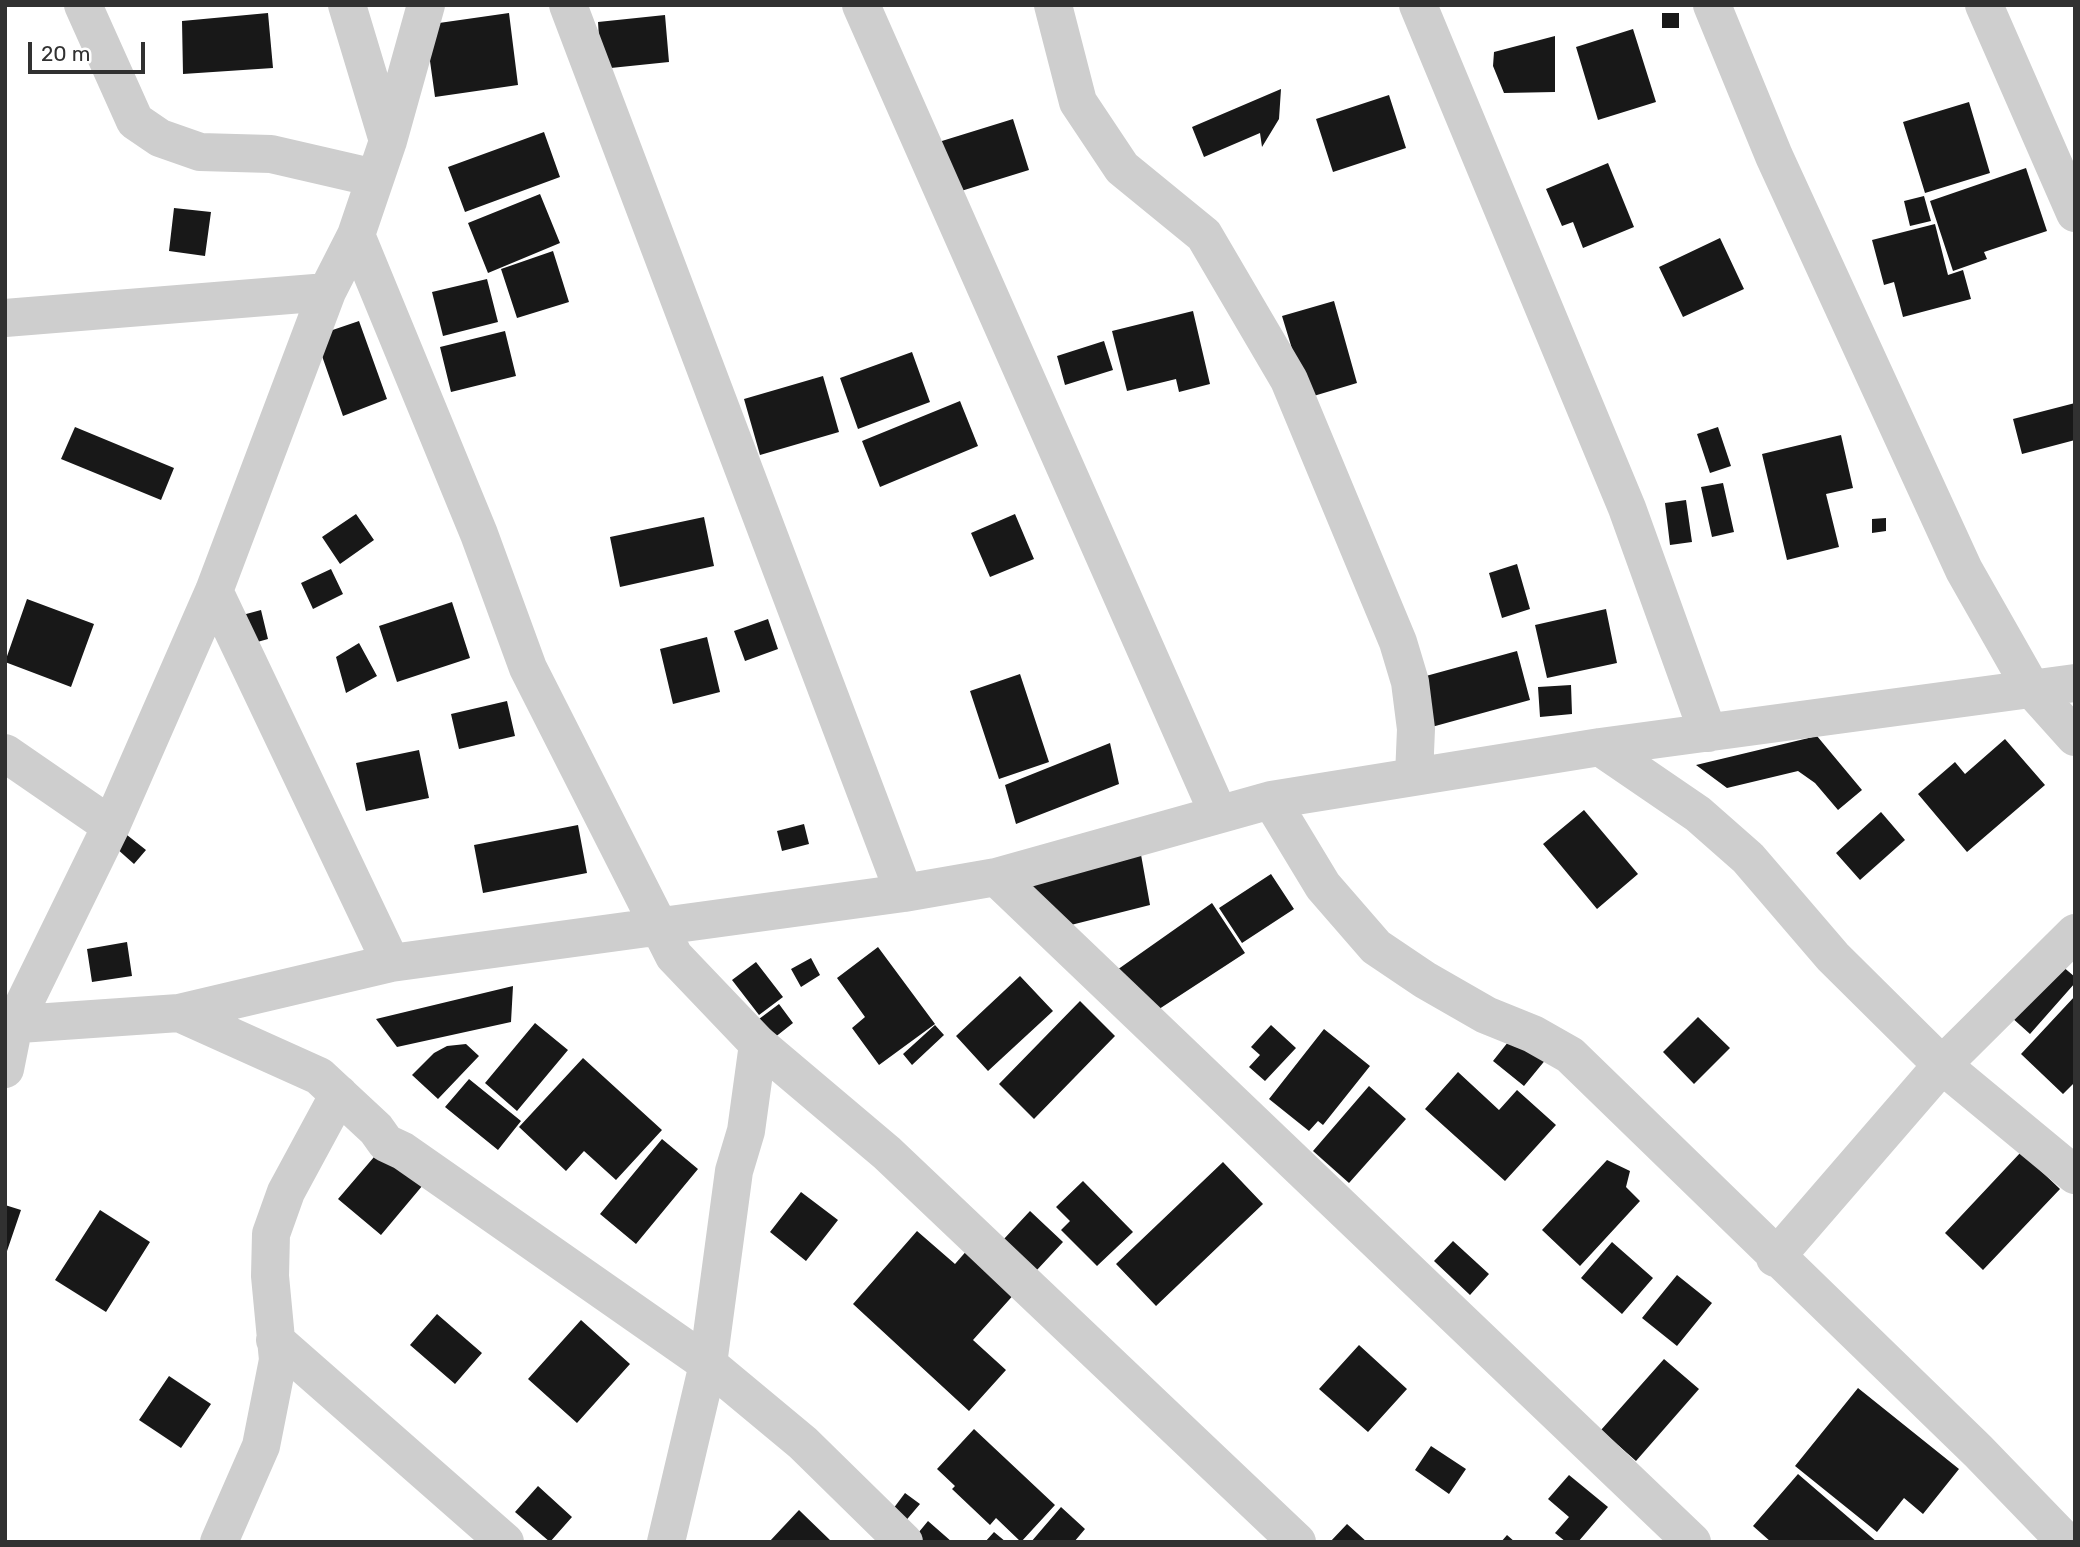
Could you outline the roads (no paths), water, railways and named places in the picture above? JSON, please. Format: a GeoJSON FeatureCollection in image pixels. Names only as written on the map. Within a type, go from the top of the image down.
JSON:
{"type":"FeatureCollection","features":[{"type":"Feature","properties":{"kind":"street"},"geometry":{"type":"LineString","coordinates":[[83,5],[135,121],[160,138],[200,152],[271,154],[375,178]]}},
{"type":"Feature","properties":{"kind":"street"},"geometry":{"type":"LineString","coordinates":[[347,5],[388,141]]}},
{"type":"Feature","properties":{"kind":"street"},"geometry":{"type":"LineString","coordinates":[[5,1069],[10,1024],[111,827],[214,591],[327,292],[356,235],[388,141],[426,5]]}},
{"type":"Feature","properties":{"kind":"street"},"geometry":{"type":"LineString","coordinates":[[568,5],[673,276],[904,893]]}},
{"type":"Feature","properties":{"kind":"street"},"geometry":{"type":"LineString","coordinates":[[861,5],[1218,813]]}},
{"type":"Feature","properties":{"kind":"street"},"geometry":{"type":"LineString","coordinates":[[1053,5],[1078,102],[1122,168],[1204,234],[1289,380],[1398,642],[1410,682],[1416,729],[1414,776]]}},
{"type":"Feature","properties":{"kind":"street"},"geometry":{"type":"LineString","coordinates":[[1418,5],[1627,508],[1708,733]]}},
{"type":"Feature","properties":{"kind":"street"},"geometry":{"type":"LineString","coordinates":[[1712,5],[1774,156],[1958,557],[2031,688],[2075,737]]}},
{"type":"Feature","properties":{"kind":"street"},"geometry":{"type":"LineString","coordinates":[[1984,5],[2075,213]]}},
{"type":"Feature","properties":{"kind":"street"},"geometry":{"type":"LineString","coordinates":[[356,235],[479,534],[528,668],[674,956],[758,1044],[887,1153],[1297,1542]]}},
{"type":"Feature","properties":{"kind":"street"},"geometry":{"type":"LineString","coordinates":[[5,318],[327,292]]}},
{"type":"Feature","properties":{"kind":"street"},"geometry":{"type":"LineString","coordinates":[[214,591],[391,963]]}},
{"type":"Feature","properties":{"kind":"street"},"geometry":{"type":"LineString","coordinates":[[10,1024],[179,1013],[391,963],[904,893],[996,877],[1271,800],[1600,747],[2075,683]]}},
{"type":"Feature","properties":{"kind":"street"},"geometry":{"type":"LineString","coordinates":[[1600,747],[1698,814],[1748,858],[1833,957],[1942,1065],[2075,1175]]}},
{"type":"Feature","properties":{"kind":"street"},"geometry":{"type":"LineString","coordinates":[[5,753],[111,827]]}},
{"type":"Feature","properties":{"kind":"street"},"geometry":{"type":"LineString","coordinates":[[1271,800],[1323,886],[1376,947],[1425,981],[1486,1015],[1533,1034],[1570,1055],[1775,1258],[1978,1451],[2066,1542]]}},
{"type":"Feature","properties":{"kind":"street"},"geometry":{"type":"LineString","coordinates":[[996,877],[1692,1542]]}},
{"type":"Feature","properties":{"kind":"street"},"geometry":{"type":"LineString","coordinates":[[1775,1258],[1942,1065],[2075,933]]}},
{"type":"Feature","properties":{"kind":"street"},"geometry":{"type":"LineString","coordinates":[[179,1013],[319,1076],[386,1143],[404,1151],[708,1364],[803,1443],[904,1542]]}},
{"type":"Feature","properties":{"kind":"street"},"geometry":{"type":"LineString","coordinates":[[666,1542],[708,1364],[734,1171],[746,1131],[758,1044]]}},
{"type":"Feature","properties":{"kind":"street"},"geometry":{"type":"LineString","coordinates":[[219,1542],[261,1446],[278,1360],[270,1276],[271,1234],[286,1192],[339,1094]]}},
{"type":"Feature","properties":{"kind":"street"},"geometry":{"type":"LineString","coordinates":[[275,1340],[505,1542]]}}]}
